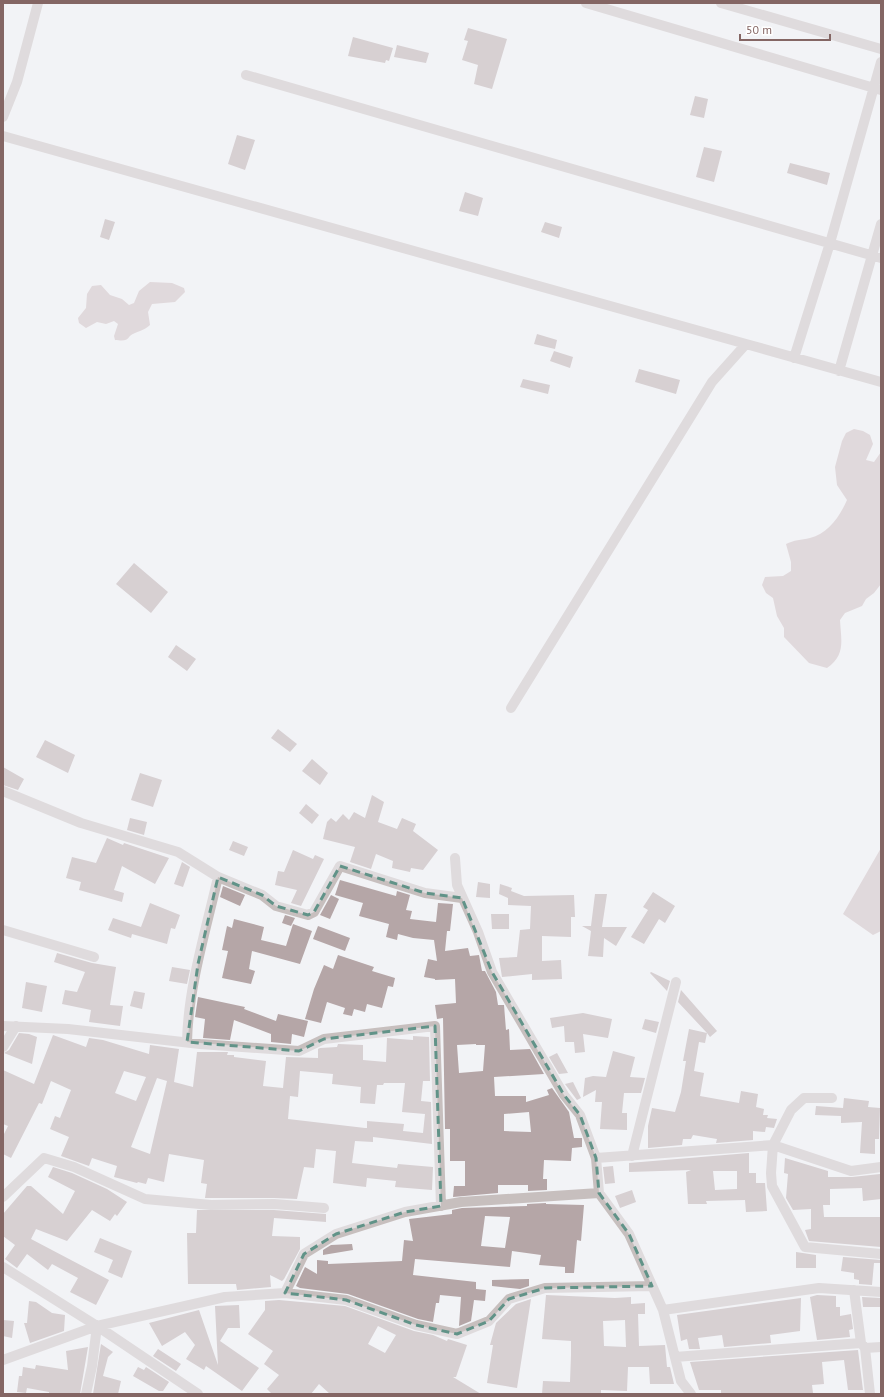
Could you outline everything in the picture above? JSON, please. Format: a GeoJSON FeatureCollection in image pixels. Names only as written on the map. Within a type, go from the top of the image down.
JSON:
{"type":"FeatureCollection","features":[{"type":"Feature","properties":{"kind":"street"},"geometry":{"type":"LineString","coordinates":[[3,116],[17,82],[38,3]]}},
{"type":"Feature","properties":{"kind":"street"},"geometry":{"type":"LineString","coordinates":[[586,3],[877,89]]}},
{"type":"Feature","properties":{"kind":"street"},"geometry":{"type":"LineString","coordinates":[[721,3],[881,49]]}},
{"type":"Feature","properties":{"kind":"street"},"geometry":{"type":"LineString","coordinates":[[794,358],[877,89],[881,62]]}},
{"type":"Feature","properties":{"kind":"street"},"geometry":{"type":"LineString","coordinates":[[246,75],[877,256]]}},
{"type":"Feature","properties":{"kind":"street"},"geometry":{"type":"LineString","coordinates":[[3,136],[881,382]]}},
{"type":"Feature","properties":{"kind":"street"},"geometry":{"type":"LineString","coordinates":[[839,371],[877,256],[881,224]]}},
{"type":"Feature","properties":{"kind":"street"},"geometry":{"type":"LineString","coordinates":[[511,708],[712,382],[746,344]]}},
{"type":"Feature","properties":{"kind":"street"},"geometry":{"type":"LineString","coordinates":[[3,791],[81,823],[178,852],[218,877],[262,895],[276,906],[308,915],[314,912],[340,866],[425,893],[462,898]]}},
{"type":"Feature","properties":{"kind":"street"},"geometry":{"type":"LineString","coordinates":[[455,858],[457,886],[478,932],[492,972],[564,1095],[580,1115],[596,1158],[599,1192],[629,1234],[663,1310],[681,1381],[691,1394]]}},
{"type":"Feature","properties":{"kind":"street"},"geometry":{"type":"LineString","coordinates":[[187,1042],[188,1022],[198,964],[218,877]]}},
{"type":"Feature","properties":{"kind":"street"},"geometry":{"type":"LineString","coordinates":[[3,930],[94,957]]}},
{"type":"Feature","properties":{"kind":"street"},"geometry":{"type":"LineString","coordinates":[[632,1156],[676,982]]}},
{"type":"Feature","properties":{"kind":"street"},"geometry":{"type":"LineString","coordinates":[[3,1026],[68,1029],[187,1042],[299,1051],[324,1039],[435,1026],[441,1206]]}},
{"type":"Feature","properties":{"kind":"street"},"geometry":{"type":"LineString","coordinates":[[3,1047],[16,1026]]}},
{"type":"Feature","properties":{"kind":"street"},"geometry":{"type":"LineString","coordinates":[[832,1098],[804,1098],[798,1101],[791,1110],[773,1145],[772,1186],[804,1247],[881,1254]]}},
{"type":"Feature","properties":{"kind":"street"},"geometry":{"type":"LineString","coordinates":[[596,1158],[773,1145],[851,1171],[881,1167]]}},
{"type":"Feature","properties":{"kind":"street"},"geometry":{"type":"LineString","coordinates":[[3,1197],[44,1158],[74,1167],[145,1198],[211,1205],[274,1204],[324,1208]]}},
{"type":"Feature","properties":{"kind":"street"},"geometry":{"type":"LineString","coordinates":[[285,1293],[304,1254],[336,1234],[405,1212],[461,1202],[599,1192]]}},
{"type":"Feature","properties":{"kind":"street"},"geometry":{"type":"LineString","coordinates":[[3,1267],[97,1326],[198,1394]]}},
{"type":"Feature","properties":{"kind":"street"},"geometry":{"type":"LineString","coordinates":[[3,1360],[97,1326],[225,1297],[285,1293],[346,1300],[416,1325],[457,1334],[489,1321],[509,1299],[545,1288],[652,1286]]}},
{"type":"Feature","properties":{"kind":"street"},"geometry":{"type":"LineString","coordinates":[[663,1310],[819,1288],[881,1292]]}},
{"type":"Feature","properties":{"kind":"street"},"geometry":{"type":"LineString","coordinates":[[854,1290],[870,1394]]}},
{"type":"Feature","properties":{"kind":"street"},"geometry":{"type":"LineString","coordinates":[[86,1394],[92,1366],[97,1326]]}},
{"type":"Feature","properties":{"kind":"street"},"geometry":{"type":"LineString","coordinates":[[674,1357],[863,1346],[881,1347]]}},
{"type":"Feature","properties":{"kind":"highlighted area"},"geometry":{"type":"Polygon","coordinates":[[[340,866],[425,893],[462,898],[492,972],[564,1095],[580,1115],[596,1158],[599,1193],[629,1234],[652,1286],[545,1288],[509,1299],[489,1321],[457,1334],[416,1325],[346,1300],[285,1293],[304,1254],[336,1234],[405,1212],[441,1206],[435,1026],[324,1039],[299,1051],[187,1042],[198,964],[218,877],[262,895],[276,906],[308,915],[314,912],[340,866]]]}},
{"type":"Feature","properties":{"kind":"shaded area"},"geometry":{"type":"Polygon","coordinates":[[[150,282],[172,283],[184,288],[185,292],[175,302],[152,304],[148,312],[150,325],[126,340],[115,340],[114,336],[118,324],[114,321],[106,324],[97,322],[86,328],[79,323],[78,318],[86,308],[87,294],[92,286],[101,285],[110,295],[122,299],[129,305],[134,303],[139,291],[150,282]]]}},
{"type":"Feature","properties":{"kind":"shaded area"},"geometry":{"type":"Polygon","coordinates":[[[854,429],[863,431],[870,435],[873,444],[866,460],[874,462],[881,452],[881,584],[874,593],[866,599],[862,606],[845,613],[840,620],[840,652],[833,663],[827,668],[809,663],[784,637],[784,628],[777,616],[773,598],[766,593],[762,585],[765,577],[783,576],[791,571],[791,562],[786,544],[810,538],[822,533],[833,524],[841,512],[847,500],[837,485],[835,467],[842,441],[846,433],[854,429]]]}},
{"type":"Feature","properties":{"kind":"shaded area"},"geometry":{"type":"Polygon","coordinates":[[[881,848],[881,931],[873,935],[843,914],[881,848]]]}},
{"type":"Feature","properties":{"kind":"building"},"geometry":{"type":"Polygon","coordinates":[[[468,28],[507,39],[492,89],[474,84],[478,65],[462,60],[468,41],[464,40],[468,28]]]}},
{"type":"Feature","properties":{"kind":"building"},"geometry":{"type":"Polygon","coordinates":[[[353,37],[393,48],[389,61],[386,60],[385,63],[348,56],[353,37]]]}},
{"type":"Feature","properties":{"kind":"building"},"geometry":{"type":"Polygon","coordinates":[[[397,45],[429,53],[426,63],[394,57],[397,45]]]}},
{"type":"Feature","properties":{"kind":"building"},"geometry":{"type":"Polygon","coordinates":[[[695,96],[708,99],[704,118],[690,115],[695,96]]]}},
{"type":"Feature","properties":{"kind":"building"},"geometry":{"type":"Polygon","coordinates":[[[237,135],[255,140],[245,170],[228,164],[237,135]]]}},
{"type":"Feature","properties":{"kind":"building"},"geometry":{"type":"Polygon","coordinates":[[[704,147],[722,151],[714,182],[696,177],[704,147]]]}},
{"type":"Feature","properties":{"kind":"building"},"geometry":{"type":"Polygon","coordinates":[[[790,163],[830,173],[827,185],[787,173],[790,163]]]}},
{"type":"Feature","properties":{"kind":"building"},"geometry":{"type":"Polygon","coordinates":[[[465,192],[483,198],[478,216],[459,211],[465,192]]]}},
{"type":"Feature","properties":{"kind":"building"},"geometry":{"type":"Polygon","coordinates":[[[105,219],[115,222],[109,240],[100,237],[105,219]]]}},
{"type":"Feature","properties":{"kind":"building"},"geometry":{"type":"Polygon","coordinates":[[[545,222],[562,227],[559,238],[541,232],[545,222]]]}},
{"type":"Feature","properties":{"kind":"building"},"geometry":{"type":"Polygon","coordinates":[[[537,334],[557,340],[555,349],[534,344],[537,334]]]}},
{"type":"Feature","properties":{"kind":"building"},"geometry":{"type":"Polygon","coordinates":[[[554,351],[573,357],[570,368],[550,361],[554,351]]]}},
{"type":"Feature","properties":{"kind":"building"},"geometry":{"type":"Polygon","coordinates":[[[639,369],[680,380],[676,394],[635,382],[639,369]]]}},
{"type":"Feature","properties":{"kind":"building"},"geometry":{"type":"Polygon","coordinates":[[[523,379],[550,385],[548,394],[520,387],[523,379]]]}},
{"type":"Feature","properties":{"kind":"building"},"geometry":{"type":"Polygon","coordinates":[[[134,563],[168,592],[151,613],[116,584],[134,563]]]}},
{"type":"Feature","properties":{"kind":"building"},"geometry":{"type":"Polygon","coordinates":[[[176,645],[196,659],[187,671],[168,657],[176,645]]]}},
{"type":"Feature","properties":{"kind":"building"},"geometry":{"type":"Polygon","coordinates":[[[278,729],[297,744],[290,752],[271,738],[278,729]]]}},
{"type":"Feature","properties":{"kind":"building"},"geometry":{"type":"Polygon","coordinates":[[[45,740],[75,755],[68,773],[36,757],[45,740]]]}},
{"type":"Feature","properties":{"kind":"building"},"geometry":{"type":"Polygon","coordinates":[[[312,759],[328,773],[320,785],[302,771],[312,759]]]}},
{"type":"Feature","properties":{"kind":"building"},"geometry":{"type":"Polygon","coordinates":[[[3,767],[24,779],[18,790],[3,785],[3,767]]]}},
{"type":"Feature","properties":{"kind":"building"},"geometry":{"type":"Polygon","coordinates":[[[140,773],[162,780],[153,807],[131,800],[140,773]]]}},
{"type":"Feature","properties":{"kind":"building"},"geometry":{"type":"Polygon","coordinates":[[[372,795],[384,802],[378,822],[397,829],[402,818],[416,824],[413,831],[438,850],[423,870],[411,868],[410,872],[392,868],[393,861],[376,854],[371,869],[350,862],[355,847],[323,839],[327,822],[331,818],[336,822],[343,814],[349,820],[354,812],[365,818],[372,795]]]}},
{"type":"Feature","properties":{"kind":"building"},"geometry":{"type":"Polygon","coordinates":[[[306,804],[319,815],[312,824],[299,813],[306,804]]]}},
{"type":"Feature","properties":{"kind":"building"},"geometry":{"type":"Polygon","coordinates":[[[130,818],[147,822],[144,835],[127,830],[130,818]]]}},
{"type":"Feature","properties":{"kind":"building"},"geometry":{"type":"Polygon","coordinates":[[[107,838],[123,845],[124,843],[169,858],[155,884],[122,866],[114,890],[124,893],[122,902],[79,890],[81,882],[66,878],[72,857],[96,863],[107,838]]]}},
{"type":"Feature","properties":{"kind":"building"},"geometry":{"type":"Polygon","coordinates":[[[233,841],[248,847],[244,856],[229,850],[233,841]]]}},
{"type":"Feature","properties":{"kind":"building"},"geometry":{"type":"Polygon","coordinates":[[[293,850],[313,859],[315,855],[324,859],[301,906],[291,903],[297,890],[275,885],[278,871],[284,872],[293,850]]]}},
{"type":"Feature","properties":{"kind":"building"},"geometry":{"type":"Polygon","coordinates":[[[182,862],[190,867],[183,887],[174,884],[182,862]]]}},
{"type":"Feature","properties":{"kind":"building"},"geometry":{"type":"Polygon","coordinates":[[[340,880],[396,896],[397,891],[410,895],[406,910],[412,911],[410,919],[436,922],[438,903],[453,904],[450,931],[447,931],[445,951],[468,948],[470,956],[479,955],[482,971],[485,971],[496,992],[498,1005],[504,1005],[506,1030],[509,1029],[510,1050],[530,1049],[544,1074],[494,1077],[495,1096],[526,1096],[526,1102],[549,1095],[547,1090],[552,1088],[569,1112],[574,1138],[582,1138],[582,1147],[572,1148],[571,1161],[544,1160],[543,1179],[547,1179],[547,1190],[528,1191],[528,1185],[498,1185],[498,1193],[453,1197],[454,1186],[465,1186],[465,1161],[450,1161],[450,1129],[445,1129],[443,1018],[437,1019],[435,1005],[456,1003],[455,979],[435,980],[424,977],[428,959],[437,961],[434,940],[413,938],[398,934],[397,940],[386,937],[389,924],[359,916],[363,903],[335,895],[340,880]],[[457,1045],[459,1073],[483,1071],[485,1045],[457,1045]],[[529,1112],[504,1114],[504,1131],[531,1132],[529,1112]]]}},
{"type":"Feature","properties":{"kind":"building"},"geometry":{"type":"Polygon","coordinates":[[[478,882],[490,884],[490,898],[476,897],[478,882]]]}},
{"type":"Feature","properties":{"kind":"building"},"geometry":{"type":"Polygon","coordinates":[[[500,884],[512,888],[511,891],[524,896],[574,895],[575,917],[571,917],[571,937],[542,936],[542,961],[561,960],[562,979],[532,980],[532,974],[502,977],[499,958],[517,957],[520,930],[530,929],[531,906],[508,905],[508,898],[499,894],[500,884]]]}},
{"type":"Feature","properties":{"kind":"building"},"geometry":{"type":"Polygon","coordinates":[[[223,886],[245,895],[240,906],[220,897],[223,886]]]}},
{"type":"Feature","properties":{"kind":"building"},"geometry":{"type":"Polygon","coordinates":[[[653,892],[675,906],[665,923],[659,919],[644,944],[631,937],[648,910],[643,907],[653,892]]]}},
{"type":"Feature","properties":{"kind":"building"},"geometry":{"type":"Polygon","coordinates":[[[595,894],[607,894],[602,927],[627,927],[616,946],[604,938],[603,957],[588,956],[591,931],[582,926],[591,926],[595,894]]]}},
{"type":"Feature","properties":{"kind":"building"},"geometry":{"type":"Polygon","coordinates":[[[331,895],[339,899],[330,919],[320,915],[331,895]]]}},
{"type":"Feature","properties":{"kind":"building"},"geometry":{"type":"Polygon","coordinates":[[[150,903],[180,915],[175,929],[171,928],[167,944],[132,934],[131,938],[108,930],[113,918],[141,927],[150,903]]]}},
{"type":"Feature","properties":{"kind":"building"},"geometry":{"type":"Polygon","coordinates":[[[491,914],[509,914],[509,929],[492,929],[491,914]]]}},
{"type":"Feature","properties":{"kind":"building"},"geometry":{"type":"Polygon","coordinates":[[[285,915],[295,918],[291,926],[282,923],[285,915]]]}},
{"type":"Feature","properties":{"kind":"building"},"geometry":{"type":"Polygon","coordinates":[[[234,919],[264,927],[261,940],[286,946],[293,924],[312,931],[300,964],[252,951],[249,969],[255,971],[251,984],[222,978],[228,951],[222,950],[227,926],[232,928],[234,919]]]}},
{"type":"Feature","properties":{"kind":"building"},"geometry":{"type":"Polygon","coordinates":[[[318,926],[350,938],[345,951],[313,939],[318,926]]]}},
{"type":"Feature","properties":{"kind":"building"},"geometry":{"type":"Polygon","coordinates":[[[57,953],[92,963],[116,967],[110,1005],[123,1006],[120,1026],[89,1022],[91,1010],[62,1004],[65,990],[77,992],[85,972],[54,962],[57,953]]]}},
{"type":"Feature","properties":{"kind":"building"},"geometry":{"type":"Polygon","coordinates":[[[338,955],[374,967],[372,971],[395,978],[393,987],[388,986],[382,1008],[367,1004],[365,1012],[354,1009],[352,1016],[343,1014],[345,1008],[327,1002],[321,1023],[305,1019],[314,989],[324,965],[333,969],[338,955]]]}},
{"type":"Feature","properties":{"kind":"building"},"geometry":{"type":"Polygon","coordinates":[[[172,967],[190,970],[187,984],[169,981],[172,967]]]}},
{"type":"Feature","properties":{"kind":"building"},"geometry":{"type":"Polygon","coordinates":[[[651,972],[670,981],[667,991],[650,973],[651,972]]]}},
{"type":"Feature","properties":{"kind":"building"},"geometry":{"type":"Polygon","coordinates":[[[26,982],[47,986],[42,1012],[22,1008],[26,982]]]}},
{"type":"Feature","properties":{"kind":"building"},"geometry":{"type":"Polygon","coordinates":[[[681,990],[717,1031],[710,1037],[678,1002],[681,990]]]}},
{"type":"Feature","properties":{"kind":"building"},"geometry":{"type":"Polygon","coordinates":[[[134,991],[145,993],[142,1009],[130,1006],[134,991]]]}},
{"type":"Feature","properties":{"kind":"building"},"geometry":{"type":"Polygon","coordinates":[[[198,997],[245,1007],[244,1009],[276,1021],[278,1014],[308,1021],[304,1037],[292,1034],[291,1044],[271,1042],[271,1034],[234,1020],[230,1040],[203,1038],[205,1019],[195,1017],[198,997]]]}},
{"type":"Feature","properties":{"kind":"building"},"geometry":{"type":"Polygon","coordinates":[[[583,1013],[612,1019],[608,1038],[583,1034],[585,1052],[575,1053],[574,1042],[565,1042],[564,1026],[552,1028],[550,1018],[583,1013]]]}},
{"type":"Feature","properties":{"kind":"building"},"geometry":{"type":"Polygon","coordinates":[[[645,1019],[659,1022],[656,1033],[642,1029],[645,1019]]]}},
{"type":"Feature","properties":{"kind":"building"},"geometry":{"type":"Polygon","coordinates":[[[689,1029],[707,1033],[705,1043],[699,1042],[694,1071],[704,1073],[700,1096],[739,1103],[741,1091],[758,1094],[756,1107],[764,1109],[763,1115],[768,1115],[767,1118],[777,1119],[774,1128],[766,1127],[765,1132],[753,1131],[753,1140],[716,1143],[717,1139],[693,1135],[691,1139],[683,1139],[682,1145],[648,1148],[648,1126],[652,1108],[675,1112],[681,1092],[686,1061],[683,1061],[689,1029]]]}},
{"type":"Feature","properties":{"kind":"building"},"geometry":{"type":"Polygon","coordinates":[[[19,1033],[37,1037],[32,1064],[4,1053],[9,1050],[19,1033]]]}},
{"type":"Feature","properties":{"kind":"building"},"geometry":{"type":"Polygon","coordinates":[[[53,1035],[86,1047],[89,1038],[103,1040],[149,1054],[150,1045],[179,1049],[174,1082],[193,1087],[197,1052],[228,1052],[227,1055],[234,1055],[234,1057],[266,1061],[263,1086],[283,1088],[286,1057],[318,1058],[318,1049],[320,1048],[337,1047],[338,1044],[363,1045],[363,1060],[386,1062],[387,1038],[413,1040],[413,1036],[429,1037],[430,1081],[423,1081],[421,1101],[431,1102],[432,1144],[373,1137],[373,1142],[355,1141],[352,1163],[397,1168],[398,1164],[433,1167],[432,1190],[395,1187],[396,1181],[367,1178],[366,1187],[333,1183],[336,1151],[316,1149],[314,1168],[304,1167],[297,1199],[205,1198],[207,1184],[201,1183],[204,1160],[169,1154],[164,1182],[148,1178],[146,1184],[114,1177],[117,1166],[92,1158],[89,1166],[61,1156],[69,1137],[50,1129],[55,1116],[60,1118],[71,1090],[51,1081],[42,1104],[39,1103],[11,1158],[3,1154],[3,1136],[8,1126],[3,1124],[3,1070],[34,1084],[53,1035]],[[124,1071],[115,1093],[136,1101],[146,1077],[124,1071]],[[300,1071],[298,1097],[290,1096],[288,1119],[365,1128],[367,1128],[367,1121],[404,1124],[403,1131],[423,1133],[425,1114],[402,1112],[405,1083],[384,1083],[383,1085],[377,1085],[375,1104],[360,1103],[361,1087],[332,1084],[333,1074],[300,1071]],[[157,1078],[131,1147],[150,1154],[167,1081],[157,1078]]]}},
{"type":"Feature","properties":{"kind":"building"},"geometry":{"type":"Polygon","coordinates":[[[613,1051],[635,1057],[630,1077],[645,1078],[641,1093],[624,1093],[622,1113],[627,1113],[627,1130],[600,1129],[602,1102],[595,1102],[596,1090],[583,1097],[585,1078],[593,1076],[606,1077],[613,1051]]]}},
{"type":"Feature","properties":{"kind":"building"},"geometry":{"type":"Polygon","coordinates":[[[557,1053],[568,1073],[559,1074],[549,1057],[557,1053]]]}},
{"type":"Feature","properties":{"kind":"building"},"geometry":{"type":"Polygon","coordinates":[[[573,1082],[581,1098],[577,1100],[565,1084],[573,1082]]]}},
{"type":"Feature","properties":{"kind":"building"},"geometry":{"type":"Polygon","coordinates":[[[844,1098],[869,1101],[868,1107],[880,1108],[879,1139],[875,1139],[875,1154],[860,1153],[862,1122],[841,1123],[841,1116],[815,1115],[816,1106],[843,1108],[844,1098]]]}},
{"type":"Feature","properties":{"kind":"building"},"geometry":{"type":"Polygon","coordinates":[[[749,1153],[749,1173],[756,1173],[756,1183],[765,1183],[767,1211],[746,1212],[745,1200],[706,1201],[707,1204],[688,1204],[686,1172],[691,1170],[629,1172],[629,1163],[749,1153]],[[713,1171],[715,1190],[737,1189],[737,1171],[713,1171]]]}},
{"type":"Feature","properties":{"kind":"building"},"geometry":{"type":"Polygon","coordinates":[[[785,1158],[828,1171],[828,1177],[852,1177],[880,1174],[881,1199],[863,1201],[862,1188],[830,1189],[830,1205],[823,1205],[824,1217],[881,1217],[881,1247],[809,1241],[805,1230],[811,1229],[811,1209],[793,1210],[786,1198],[788,1174],[784,1173],[785,1158]]]}},
{"type":"Feature","properties":{"kind":"building"},"geometry":{"type":"Polygon","coordinates":[[[613,1166],[615,1183],[605,1184],[603,1167],[613,1166]]]}},
{"type":"Feature","properties":{"kind":"building"},"geometry":{"type":"Polygon","coordinates":[[[53,1167],[72,1173],[107,1189],[127,1202],[117,1216],[115,1214],[110,1221],[92,1210],[67,1241],[36,1229],[31,1239],[109,1280],[96,1305],[70,1292],[78,1278],[52,1264],[48,1270],[27,1254],[17,1268],[5,1259],[15,1245],[3,1236],[3,1214],[27,1186],[31,1186],[63,1214],[75,1191],[48,1177],[53,1167]]]}},
{"type":"Feature","properties":{"kind":"building"},"geometry":{"type":"Polygon","coordinates":[[[632,1190],[636,1202],[620,1208],[615,1196],[632,1190]]]}},
{"type":"Feature","properties":{"kind":"building"},"geometry":{"type":"Polygon","coordinates":[[[546,1203],[584,1205],[581,1241],[577,1240],[574,1273],[565,1273],[565,1267],[539,1265],[541,1255],[512,1251],[510,1267],[415,1259],[413,1275],[476,1282],[476,1289],[486,1290],[485,1301],[474,1300],[471,1321],[459,1326],[461,1297],[440,1295],[439,1303],[436,1303],[433,1322],[418,1319],[348,1294],[300,1288],[296,1286],[305,1267],[317,1274],[317,1260],[328,1261],[328,1264],[402,1261],[404,1240],[413,1241],[409,1219],[452,1214],[452,1210],[462,1208],[527,1206],[527,1204],[546,1203]],[[485,1216],[481,1246],[505,1248],[510,1217],[485,1216]]]}},
{"type":"Feature","properties":{"kind":"building"},"geometry":{"type":"Polygon","coordinates":[[[197,1210],[274,1210],[326,1214],[326,1222],[274,1218],[272,1236],[300,1237],[300,1249],[282,1281],[270,1275],[271,1287],[237,1290],[236,1284],[188,1284],[187,1233],[196,1233],[197,1210]]]}},
{"type":"Feature","properties":{"kind":"building"},"geometry":{"type":"Polygon","coordinates":[[[100,1238],[132,1251],[122,1278],[108,1272],[113,1260],[94,1252],[100,1238]]]}},
{"type":"Feature","properties":{"kind":"building"},"geometry":{"type":"Polygon","coordinates":[[[352,1244],[353,1250],[323,1255],[323,1250],[331,1245],[352,1244]]]}},
{"type":"Feature","properties":{"kind":"building"},"geometry":{"type":"Polygon","coordinates":[[[796,1252],[816,1255],[816,1268],[796,1268],[796,1252]]]}},
{"type":"Feature","properties":{"kind":"building"},"geometry":{"type":"Polygon","coordinates":[[[843,1257],[881,1260],[881,1263],[874,1263],[872,1285],[859,1284],[859,1280],[854,1279],[854,1273],[841,1271],[843,1257]]]}},
{"type":"Feature","properties":{"kind":"building"},"geometry":{"type":"Polygon","coordinates":[[[529,1279],[529,1286],[520,1289],[492,1286],[492,1280],[529,1279]]]}},
{"type":"Feature","properties":{"kind":"building"},"geometry":{"type":"Polygon","coordinates":[[[546,1295],[615,1298],[631,1297],[631,1304],[645,1303],[645,1314],[638,1314],[639,1346],[665,1345],[667,1367],[670,1367],[674,1384],[650,1384],[649,1367],[628,1367],[627,1391],[601,1390],[601,1394],[542,1394],[543,1381],[570,1382],[571,1341],[542,1339],[546,1295]],[[625,1320],[603,1321],[604,1346],[626,1347],[625,1320]]]}},
{"type":"Feature","properties":{"kind":"building"},"geometry":{"type":"Polygon","coordinates":[[[817,1295],[836,1296],[836,1307],[840,1307],[840,1316],[851,1314],[853,1329],[849,1330],[850,1337],[817,1340],[810,1297],[817,1295]]]}},
{"type":"Feature","properties":{"kind":"building"},"geometry":{"type":"Polygon","coordinates":[[[862,1297],[881,1298],[881,1307],[863,1307],[862,1297]]]}},
{"type":"Feature","properties":{"kind":"building"},"geometry":{"type":"Polygon","coordinates":[[[801,1298],[800,1331],[770,1335],[771,1343],[724,1347],[722,1335],[698,1338],[700,1349],[689,1349],[687,1339],[681,1341],[677,1315],[801,1298]]]}},
{"type":"Feature","properties":{"kind":"building"},"geometry":{"type":"Polygon","coordinates":[[[531,1299],[517,1388],[487,1383],[493,1345],[490,1345],[496,1323],[516,1304],[531,1299]]]}},
{"type":"Feature","properties":{"kind":"building"},"geometry":{"type":"Polygon","coordinates":[[[279,1300],[345,1306],[414,1331],[433,1335],[447,1341],[448,1339],[467,1345],[456,1377],[453,1377],[481,1394],[330,1394],[319,1384],[311,1394],[272,1394],[267,1389],[279,1375],[264,1364],[273,1351],[248,1334],[265,1310],[265,1301],[279,1300]],[[378,1326],[368,1344],[385,1353],[396,1335],[378,1326]]]}},
{"type":"Feature","properties":{"kind":"building"},"geometry":{"type":"Polygon","coordinates":[[[29,1301],[36,1302],[52,1313],[65,1315],[64,1331],[30,1343],[24,1323],[27,1323],[29,1301]]]}},
{"type":"Feature","properties":{"kind":"building"},"geometry":{"type":"Polygon","coordinates":[[[239,1305],[240,1328],[228,1328],[220,1341],[259,1368],[242,1391],[206,1366],[204,1370],[186,1359],[195,1345],[185,1332],[162,1346],[149,1323],[199,1310],[218,1365],[215,1306],[239,1305]]]}},
{"type":"Feature","properties":{"kind":"building"},"geometry":{"type":"Polygon","coordinates":[[[3,1320],[14,1321],[12,1338],[3,1336],[3,1320]]]}},
{"type":"Feature","properties":{"kind":"building"},"geometry":{"type":"Polygon","coordinates":[[[101,1344],[113,1352],[108,1357],[103,1376],[121,1381],[118,1394],[93,1394],[101,1344]]]}},
{"type":"Feature","properties":{"kind":"building"},"geometry":{"type":"Polygon","coordinates":[[[88,1347],[80,1394],[49,1394],[49,1392],[27,1388],[26,1393],[17,1392],[19,1376],[22,1376],[23,1367],[35,1369],[36,1365],[68,1370],[66,1351],[88,1347]]]}},
{"type":"Feature","properties":{"kind":"building"},"geometry":{"type":"Polygon","coordinates":[[[158,1349],[181,1364],[176,1371],[153,1356],[158,1349]]]}},
{"type":"Feature","properties":{"kind":"building"},"geometry":{"type":"Polygon","coordinates":[[[858,1350],[863,1390],[848,1390],[844,1360],[822,1362],[824,1384],[812,1385],[813,1393],[721,1394],[721,1390],[699,1390],[690,1362],[858,1350]]]}},
{"type":"Feature","properties":{"kind":"building"},"geometry":{"type":"Polygon","coordinates":[[[138,1367],[144,1370],[146,1367],[169,1382],[163,1391],[159,1391],[133,1376],[138,1367]]]}}]}
